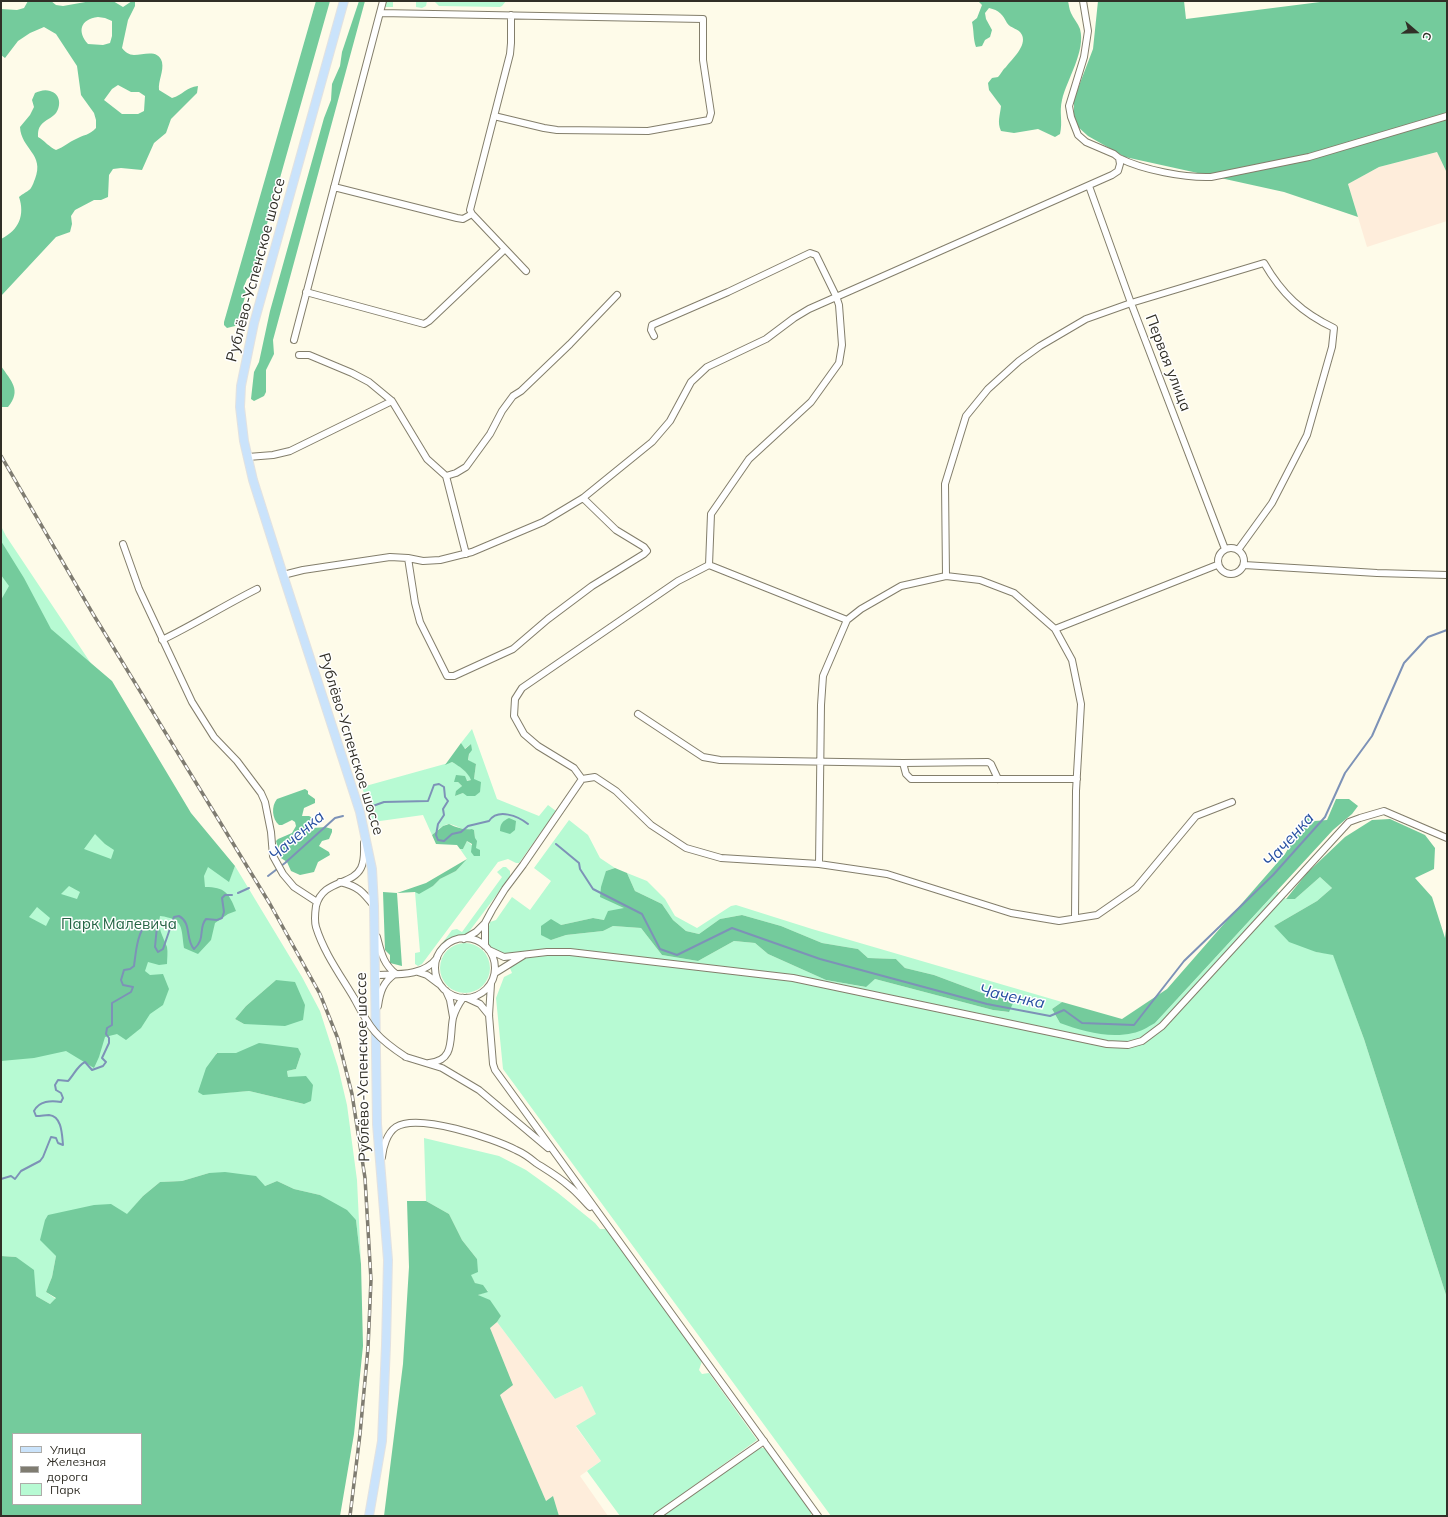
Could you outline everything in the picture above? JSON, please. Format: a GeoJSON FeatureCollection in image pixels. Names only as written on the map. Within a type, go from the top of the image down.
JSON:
{"type":"FeatureCollection","features":[{"type":"Feature","properties":{"kind":"main road","name":"Рублёво-Успенское шоссе"},"geometry":{"type":"LineString","coordinates":[[344,1],[255,316],[241,386],[240,407],[244,441],[253,480],[364,826],[372,869],[374,906],[377,1124],[388,1260],[382,1441],[369,1516]]}},
{"type":"Feature","properties":{"kind":"street"},"geometry":{"type":"LineString","coordinates":[[294,340],[383,1]]}},
{"type":"Feature","properties":{"kind":"street"},"geometry":{"type":"LineString","coordinates":[[1083,1],[1087,21],[1088,38],[1084,57],[1069,106],[1071,117],[1078,135],[1086,142],[1114,154],[1131,164],[1196,178],[1211,177],[1309,157],[1447,116]]}},
{"type":"Feature","properties":{"kind":"street"},"geometry":{"type":"LineString","coordinates":[[380,13],[703,19],[703,60],[711,117],[705,121],[642,131],[551,130],[494,116]]}},
{"type":"Feature","properties":{"kind":"street"},"geometry":{"type":"LineString","coordinates":[[511,15],[510,54],[470,205],[472,214],[526,271]]}},
{"type":"Feature","properties":{"kind":"street"},"geometry":{"type":"LineString","coordinates":[[283,576],[303,570],[390,557],[434,561],[466,554],[543,522],[583,498],[652,442],[670,421],[691,382],[707,366],[766,339],[802,313],[836,296],[1112,175],[1118,171],[1120,164],[1119,158]]}},
{"type":"Feature","properties":{"kind":"street"},"geometry":{"type":"LineString","coordinates":[[334,186],[457,218],[463,219],[472,214]]}},
{"type":"Feature","properties":{"kind":"street","name":"Первая улица"},"geometry":{"type":"LineString","coordinates":[[1089,186],[1131,303],[1225,549]]}},
{"type":"Feature","properties":{"kind":"street"},"geometry":{"type":"LineString","coordinates":[[306,292],[424,324],[505,249]]}},
{"type":"Feature","properties":{"kind":"street"},"geometry":{"type":"LineString","coordinates":[[654,336],[651,330],[652,325],[728,292],[810,253],[816,255],[839,305],[842,345],[839,363],[811,402],[749,459],[712,514],[709,565]]}},
{"type":"Feature","properties":{"kind":"street"},"geometry":{"type":"LineString","coordinates":[[946,576],[945,484],[966,416],[988,389],[1019,361],[1040,346],[1086,319],[1131,303],[1264,263],[1275,282],[1293,301],[1316,320],[1334,328],[1332,348],[1307,435],[1272,503],[1238,550]]}},
{"type":"Feature","properties":{"kind":"street"},"geometry":{"type":"LineString","coordinates":[[446,476],[456,474],[466,467],[487,439],[513,396],[522,391],[617,295]]}},
{"type":"Feature","properties":{"kind":"street"},"geometry":{"type":"LineString","coordinates":[[299,355],[308,355],[358,376],[369,382],[392,401],[427,459],[446,476],[466,554]]}},
{"type":"Feature","properties":{"kind":"street"},"geometry":{"type":"LineString","coordinates":[[248,458],[290,451],[392,401]]}},
{"type":"Feature","properties":{"kind":"street"},"geometry":{"type":"LineString","coordinates":[[408,558],[415,603],[420,622],[447,676],[454,676],[513,649],[548,619],[592,586],[647,551],[644,547],[616,530],[583,498]]}},
{"type":"Feature","properties":{"kind":"street"},"geometry":{"type":"LineString","coordinates":[[123,544],[139,589],[192,702],[214,736],[237,761],[266,802],[273,856],[283,874],[294,887],[317,902]]}},
{"type":"Feature","properties":{"kind":"street"},"geometry":{"type":"LineString","coordinates":[[1230,548],[1238,550],[1242,555],[1244,565],[1238,572],[1229,575],[1220,570],[1217,565],[1219,556],[1225,549],[1230,548]]}},
{"type":"Feature","properties":{"kind":"street"},"geometry":{"type":"LineString","coordinates":[[582,779],[574,768],[538,746],[524,734],[514,716],[514,699],[522,688],[678,581],[709,565],[847,620]]}},
{"type":"Feature","properties":{"kind":"street"},"geometry":{"type":"LineString","coordinates":[[1055,629],[1217,565]]}},
{"type":"Feature","properties":{"kind":"street"},"geometry":{"type":"LineString","coordinates":[[1244,565],[1447,575]]}},
{"type":"Feature","properties":{"kind":"street"},"geometry":{"type":"LineString","coordinates":[[820,864],[820,762],[823,676],[847,620],[861,609],[901,586],[946,576],[980,580],[1014,593],[1055,629],[1072,660],[1081,704],[1077,779],[1075,918]]}},
{"type":"Feature","properties":{"kind":"street"},"geometry":{"type":"LineString","coordinates":[[162,640],[257,589]]}},
{"type":"Feature","properties":{"kind":"street"},"geometry":{"type":"LineString","coordinates":[[638,714],[703,757],[720,760],[820,762],[988,762],[991,764],[998,779]]}},
{"type":"Feature","properties":{"kind":"street"},"geometry":{"type":"LineString","coordinates":[[903,763],[906,774],[911,779],[1077,779]]}},
{"type":"Feature","properties":{"kind":"street"},"geometry":{"type":"LineString","coordinates":[[418,972],[430,965],[448,944],[476,932],[485,923],[505,889],[582,779],[595,777],[616,791],[651,825],[686,848],[721,858],[820,864],[887,874],[1011,913],[1059,921],[1097,915],[1136,888],[1196,816],[1232,802]]}},
{"type":"Feature","properties":{"kind":"street"},"geometry":{"type":"LineString","coordinates":[[464,938],[475,940],[504,957],[547,952],[570,952],[793,978],[1107,1044],[1128,1044],[1142,1041],[1162,1026],[1349,822],[1384,811],[1447,838]]}},
{"type":"Feature","properties":{"kind":"street"},"geometry":{"type":"LineString","coordinates":[[364,826],[364,855],[361,868],[349,878],[326,890],[320,895],[314,914],[316,927],[325,950],[366,1021],[386,1044],[406,1057],[442,1068],[479,1090],[556,1156]]}},
{"type":"Feature","properties":{"kind":"street"},"geometry":{"type":"LineString","coordinates":[[340,882],[359,888],[374,906]]}},
{"type":"Feature","properties":{"kind":"street"},"geometry":{"type":"LineString","coordinates":[[485,923],[487,948],[494,961],[495,973],[491,984],[489,1015],[493,1064],[495,1070],[818,1516]]}},
{"type":"Feature","properties":{"kind":"street"},"geometry":{"type":"LineString","coordinates":[[374,927],[382,956],[386,964],[396,974]]}},
{"type":"Feature","properties":{"kind":"street"},"geometry":{"type":"LineString","coordinates":[[440,953],[436,964],[436,976],[452,1007],[453,1018]]}},
{"type":"Feature","properties":{"kind":"street"},"geometry":{"type":"LineString","coordinates":[[495,973],[525,954]]}},
{"type":"Feature","properties":{"kind":"street"},"geometry":{"type":"LineString","coordinates":[[374,975],[418,972],[427,975],[453,996],[465,998],[473,998],[483,992],[491,984]]}},
{"type":"Feature","properties":{"kind":"street"},"geometry":{"type":"LineString","coordinates":[[375,1026],[382,989],[389,978],[396,974]]}},
{"type":"Feature","properties":{"kind":"street"},"geometry":{"type":"LineString","coordinates":[[425,1063],[440,1060],[449,1051],[453,1018],[456,1008],[465,998]]}},
{"type":"Feature","properties":{"kind":"street"},"geometry":{"type":"LineString","coordinates":[[465,998],[480,1004],[489,1015]]}},
{"type":"Feature","properties":{"kind":"street"},"geometry":{"type":"LineString","coordinates":[[380,1172],[387,1137],[395,1128],[408,1123],[427,1123],[447,1127],[494,1141],[517,1150],[569,1186],[604,1221]]}},
{"type":"Feature","properties":{"kind":"street"},"geometry":{"type":"LineString","coordinates":[[657,1516],[764,1441]]}},
{"type":"Feature","properties":{"kind":"shaded area"},"geometry":{"type":"Polygon","coordinates":[[[1437,152],[1447,173],[1447,221],[1367,247],[1348,184],[1379,167],[1437,152]]]}},
{"type":"Feature","properties":{"kind":"shaded area"},"geometry":{"type":"Polygon","coordinates":[[[497,1322],[555,1399],[582,1386],[597,1415],[576,1427],[601,1461],[580,1476],[608,1516],[559,1516],[553,1496],[546,1501],[500,1395],[490,1327],[497,1322]]]}},
{"type":"Feature","properties":{"kind":"green space"},"geometry":{"type":"Polygon","coordinates":[[[28,1],[51,1],[56,5],[63,6],[91,1],[113,1],[123,7],[132,1],[135,1],[135,6],[128,20],[122,48],[130,54],[154,54],[160,58],[162,62],[162,72],[159,90],[172,98],[190,88],[198,86],[197,93],[171,119],[166,133],[154,143],[142,170],[121,168],[113,169],[109,175],[108,197],[101,200],[94,200],[75,210],[71,216],[72,224],[70,232],[56,237],[1,296],[1,239],[16,227],[21,216],[21,204],[19,197],[31,188],[37,170],[35,157],[21,135],[20,127],[30,115],[34,107],[32,100],[35,93],[42,90],[48,90],[58,97],[58,110],[41,125],[38,132],[38,137],[54,149],[59,149],[73,140],[89,134],[96,128],[94,113],[81,95],[77,66],[56,34],[44,27],[30,33],[18,41],[5,58],[1,55],[1,9],[17,10],[24,8],[28,1]],[[98,17],[87,20],[82,27],[82,35],[88,44],[103,45],[110,43],[112,36],[112,21],[98,17]],[[118,85],[112,89],[104,100],[122,114],[138,114],[144,111],[145,96],[139,92],[131,92],[118,85]]]}},
{"type":"Feature","properties":{"kind":"green space"},"geometry":{"type":"Polygon","coordinates":[[[316,1],[330,1],[253,274],[247,279],[244,286],[246,294],[237,323],[235,326],[227,328],[224,325],[224,322],[316,1]]]}},
{"type":"Feature","properties":{"kind":"green space"},"geometry":{"type":"Polygon","coordinates":[[[359,1],[365,1],[273,340],[274,354],[266,370],[266,392],[264,396],[254,401],[251,399],[254,372],[259,362],[270,311],[324,118],[331,100],[332,84],[340,66],[342,52],[359,1]]]}},
{"type":"Feature","properties":{"kind":"green space"},"geometry":{"type":"Polygon","coordinates":[[[386,1],[427,1],[426,6],[422,8],[416,7],[416,2],[393,2],[393,7],[384,7],[386,1]]]}},
{"type":"Feature","properties":{"kind":"green space"},"geometry":{"type":"Polygon","coordinates":[[[434,1],[506,1],[500,7],[439,6],[434,1]]]}},
{"type":"Feature","properties":{"kind":"green space"},"geometry":{"type":"Polygon","coordinates":[[[978,1],[1068,1],[1070,12],[1080,29],[1081,38],[1078,56],[1062,100],[1060,134],[1055,137],[1038,129],[1014,133],[1001,131],[999,122],[1001,106],[989,90],[988,83],[992,78],[998,77],[1015,56],[1021,48],[1023,39],[1021,33],[1009,25],[1000,13],[989,8],[985,13],[986,19],[992,30],[990,37],[985,40],[982,46],[976,47],[972,22],[977,18],[982,5],[978,1]]]}},
{"type":"Feature","properties":{"kind":"green space"},"geometry":{"type":"Polygon","coordinates":[[[1098,1],[1184,1],[1186,19],[1328,1],[1447,1],[1447,173],[1437,152],[1379,167],[1348,184],[1358,217],[1284,192],[1125,157],[1088,136],[1077,126],[1074,116],[1074,99],[1093,49],[1098,1]]]}},
{"type":"Feature","properties":{"kind":"green space"},"geometry":{"type":"Polygon","coordinates":[[[1,366],[14,386],[15,391],[12,401],[8,407],[1,407],[1,366]]]}},
{"type":"Feature","properties":{"kind":"green space"},"geometry":{"type":"Polygon","coordinates":[[[1,526],[6,536],[128,719],[230,878],[235,866],[302,977],[320,1011],[338,1067],[347,1105],[357,1180],[361,1264],[356,1220],[320,1195],[294,1189],[277,1181],[265,1186],[209,1173],[182,1181],[160,1182],[143,1196],[127,1215],[56,1256],[52,1277],[46,1292],[56,1299],[50,1304],[36,1296],[16,1257],[1,1256],[1,526]],[[276,980],[246,1006],[235,1019],[244,1024],[257,1024],[276,980]],[[216,1053],[220,1093],[249,1091],[304,1104],[288,1077],[287,1071],[296,1069],[301,1054],[216,1053]]]}},
{"type":"Feature","properties":{"kind":"green space","name":"Парк Малевича"},"geometry":{"type":"Polygon","coordinates":[[[1,541],[24,578],[51,629],[112,681],[191,813],[235,866],[229,882],[208,867],[204,876],[205,887],[217,888],[225,892],[236,911],[228,914],[215,923],[211,940],[198,954],[184,948],[180,925],[177,922],[168,917],[160,916],[160,928],[167,947],[167,964],[159,965],[148,962],[145,971],[150,975],[163,974],[169,989],[163,1005],[150,1014],[141,1028],[126,1040],[117,1034],[105,1037],[94,1068],[66,1051],[34,1058],[1,1061],[1,600],[9,586],[1,575],[1,541]],[[95,834],[84,849],[111,859],[114,850],[105,844],[95,834]],[[69,886],[61,894],[77,899],[80,892],[69,886]],[[37,907],[29,917],[46,926],[50,918],[37,907]]]}},
{"type":"Feature","properties":{"kind":"green space"},"geometry":{"type":"Polygon","coordinates":[[[472,729],[497,799],[539,816],[548,805],[556,811],[519,863],[508,859],[498,862],[422,964],[418,966],[415,964],[415,953],[420,952],[415,892],[433,886],[440,879],[456,871],[467,859],[460,849],[463,849],[467,841],[476,849],[474,830],[462,829],[454,825],[447,824],[442,826],[432,835],[423,815],[373,822],[362,787],[452,762],[464,770],[472,780],[458,782],[462,786],[455,796],[463,793],[474,779],[476,764],[468,761],[471,744],[464,749],[461,743],[472,729]]]}},
{"type":"Feature","properties":{"kind":"green space"},"geometry":{"type":"Polygon","coordinates":[[[461,743],[465,749],[471,744],[472,750],[469,754],[468,760],[476,764],[474,779],[481,782],[480,792],[475,796],[467,796],[463,793],[455,796],[456,791],[462,786],[458,782],[454,782],[456,775],[465,776],[467,781],[471,780],[466,772],[452,762],[445,765],[461,743]]]}},
{"type":"Feature","properties":{"kind":"green space"},"geometry":{"type":"Polygon","coordinates":[[[305,789],[308,791],[308,794],[315,799],[315,803],[304,808],[302,816],[309,816],[315,819],[312,826],[314,828],[325,827],[332,829],[332,832],[329,839],[322,841],[319,846],[329,852],[330,855],[318,862],[314,872],[300,875],[291,871],[287,862],[281,858],[276,841],[292,833],[296,826],[295,822],[292,820],[279,825],[275,819],[273,809],[277,799],[305,789]]]}},
{"type":"Feature","properties":{"kind":"green space"},"geometry":{"type":"Polygon","coordinates":[[[1336,799],[1349,799],[1358,806],[1352,814],[1333,830],[1155,1023],[1144,1029],[1124,1035],[1105,1035],[1077,1029],[1060,1023],[1052,1009],[1062,1002],[1122,1019],[1167,989],[1285,854],[1307,816],[1315,821],[1327,820],[1336,799]]]}},
{"type":"Feature","properties":{"kind":"green space"},"geometry":{"type":"Polygon","coordinates":[[[509,818],[516,821],[515,830],[510,834],[500,831],[502,823],[509,818]]]}},
{"type":"Feature","properties":{"kind":"green space"},"geometry":{"type":"Polygon","coordinates":[[[1390,819],[1425,835],[1435,848],[1434,869],[1415,878],[1432,897],[1445,938],[1447,920],[1447,1298],[1364,1039],[1333,955],[1316,952],[1289,942],[1274,926],[1317,901],[1332,888],[1320,877],[1295,899],[1286,899],[1307,873],[1345,837],[1372,820],[1390,819]]]}},
{"type":"Feature","properties":{"kind":"green space"},"geometry":{"type":"Polygon","coordinates":[[[569,820],[588,835],[600,858],[615,868],[606,871],[625,908],[604,920],[593,918],[561,925],[551,940],[566,935],[603,931],[613,926],[641,928],[662,955],[698,961],[734,941],[755,943],[768,954],[826,980],[865,987],[875,979],[993,1010],[1008,1012],[1013,1001],[982,993],[934,975],[905,968],[896,959],[868,958],[858,949],[822,943],[781,926],[742,915],[720,919],[699,934],[686,931],[673,920],[662,904],[635,891],[627,873],[647,881],[665,899],[675,916],[697,928],[731,906],[736,905],[812,929],[1062,1002],[1052,1009],[1060,1023],[1155,1023],[1277,891],[1286,899],[1295,899],[1320,877],[1332,888],[1317,901],[1274,926],[1316,952],[1333,954],[1364,1039],[1447,1298],[1447,1516],[831,1516],[503,1069],[496,998],[504,977],[512,973],[504,954],[491,949],[487,945],[487,935],[490,922],[496,920],[512,897],[530,910],[551,881],[534,868],[569,820]]]}},
{"type":"Feature","properties":{"kind":"green space"},"geometry":{"type":"Polygon","coordinates":[[[449,824],[455,827],[474,830],[477,841],[476,848],[480,850],[480,856],[474,856],[471,852],[472,844],[467,841],[463,849],[460,849],[457,845],[436,844],[432,835],[443,826],[449,824]]]}},
{"type":"Feature","properties":{"kind":"green space"},"geometry":{"type":"Polygon","coordinates":[[[467,859],[456,871],[440,879],[433,886],[419,894],[415,892],[397,893],[426,883],[467,859]]]}},
{"type":"Feature","properties":{"kind":"green space"},"geometry":{"type":"Polygon","coordinates":[[[503,867],[506,867],[510,871],[510,877],[468,933],[463,937],[456,938],[441,945],[452,930],[457,929],[462,932],[502,877],[497,872],[503,867]]]}},
{"type":"Feature","properties":{"kind":"green space"},"geometry":{"type":"Polygon","coordinates":[[[615,868],[627,873],[635,891],[662,904],[673,920],[686,931],[699,934],[720,919],[742,915],[781,926],[822,943],[858,949],[868,958],[896,959],[905,968],[934,975],[982,993],[1014,1001],[1009,1012],[993,1010],[875,979],[866,987],[826,980],[768,954],[755,943],[734,941],[698,961],[662,955],[641,928],[613,926],[603,931],[566,935],[551,940],[541,935],[541,926],[551,919],[561,925],[593,918],[604,920],[608,911],[624,908],[600,897],[601,887],[606,871],[615,868]]]}},
{"type":"Feature","properties":{"kind":"green space"},"geometry":{"type":"Polygon","coordinates":[[[383,892],[397,893],[402,966],[390,963],[390,955],[385,950],[383,892]]]}},
{"type":"Feature","properties":{"kind":"green space"},"geometry":{"type":"Polygon","coordinates":[[[470,943],[475,944],[483,950],[489,958],[489,978],[483,986],[475,992],[460,993],[455,992],[447,986],[441,978],[440,963],[441,958],[447,950],[455,944],[470,943]]]}},
{"type":"Feature","properties":{"kind":"green space"},"geometry":{"type":"Polygon","coordinates":[[[276,980],[295,982],[305,1005],[303,1020],[285,1026],[244,1024],[235,1019],[246,1006],[276,980]]]}},
{"type":"Feature","properties":{"kind":"green space"},"geometry":{"type":"Polygon","coordinates":[[[259,1043],[298,1048],[301,1054],[296,1069],[287,1071],[288,1077],[306,1076],[313,1085],[311,1101],[304,1104],[249,1091],[203,1095],[198,1092],[206,1068],[217,1053],[236,1053],[259,1043]]]}},
{"type":"Feature","properties":{"kind":"green space"},"geometry":{"type":"Polygon","coordinates":[[[424,1138],[499,1156],[526,1170],[558,1193],[595,1223],[600,1229],[607,1229],[702,1361],[699,1370],[702,1374],[709,1373],[757,1440],[652,1516],[620,1516],[587,1471],[601,1461],[576,1426],[596,1414],[582,1386],[555,1399],[497,1322],[501,1316],[478,1295],[488,1291],[475,1283],[470,1275],[477,1259],[462,1240],[449,1214],[426,1201],[424,1138]]]}},
{"type":"Feature","properties":{"kind":"green space"},"geometry":{"type":"Polygon","coordinates":[[[225,1172],[256,1176],[265,1186],[277,1181],[294,1189],[320,1195],[347,1210],[356,1220],[361,1264],[363,1346],[354,1434],[340,1516],[1,1516],[1,1256],[16,1257],[34,1270],[36,1296],[50,1304],[56,1298],[46,1292],[52,1277],[56,1256],[40,1240],[45,1220],[48,1215],[94,1205],[111,1204],[127,1214],[143,1196],[160,1182],[182,1181],[209,1173],[225,1172]]]}},
{"type":"Feature","properties":{"kind":"green space"},"geometry":{"type":"Polygon","coordinates":[[[407,1201],[426,1201],[449,1214],[462,1240],[477,1259],[478,1272],[471,1275],[475,1283],[483,1285],[488,1292],[478,1295],[490,1300],[501,1316],[490,1328],[513,1385],[500,1395],[546,1501],[553,1496],[559,1516],[384,1516],[403,1364],[409,1267],[407,1201]]]}},
{"type":"Feature","properties":{"kind":"green space"},"geometry":{"type":"Polygon","coordinates":[[[759,1448],[765,1448],[812,1512],[810,1516],[663,1516],[759,1448]]]}},
{"type":"Feature","properties":{"kind":"waterway","name":"Чаченка"},"geometry":{"type":"LineString","coordinates":[[556,844],[579,863],[580,869],[593,889],[642,914],[660,949],[677,955],[732,928],[820,959],[987,1004],[1050,1016],[1064,1010],[1082,1023],[1134,1025],[1184,961],[1273,875],[1325,817],[1345,773],[1372,736],[1404,663],[1428,637],[1447,630]]}},
{"type":"Feature","properties":{"kind":"waterway","name":"Чаченка"},"geometry":{"type":"LineString","coordinates":[[370,807],[384,802],[428,801],[434,785],[439,784],[444,787],[445,797],[448,801],[443,809],[444,815],[438,824],[436,835],[438,840],[444,841],[452,834],[461,832],[468,826],[489,821],[497,815],[503,814],[514,816],[528,824]]}},
{"type":"Feature","properties":{"kind":"waterway","name":"Чаченка"},"geometry":{"type":"LineString","coordinates":[[268,876],[285,863],[335,818],[343,816]]}},
{"type":"Feature","properties":{"kind":"waterway","name":"Чаченка"},"geometry":{"type":"LineString","coordinates":[[238,893],[249,888]]}},
{"type":"Feature","properties":{"kind":"waterway","name":"Чаченка"},"geometry":{"type":"LineString","coordinates":[[1,1179],[11,1176],[15,1179],[21,1171],[40,1161],[51,1137],[56,1138],[58,1143],[63,1145],[62,1131],[57,1119],[49,1115],[36,1116],[34,1111],[42,1103],[53,1101],[61,1102],[63,1098],[61,1093],[56,1090],[55,1085],[58,1080],[68,1081],[78,1068],[85,1062],[92,1070],[103,1066],[106,1062],[102,1058],[109,1043],[109,1038],[106,1034],[107,1028],[112,1025],[112,1003],[131,992],[133,987],[123,985],[121,980],[124,970],[130,969],[134,966],[139,937],[148,921],[154,921],[157,926],[155,947],[158,952],[163,949],[174,917],[179,916],[186,923],[191,945],[194,949],[200,941],[202,926],[206,919],[217,920],[222,918],[224,912],[222,898],[225,895],[232,895]]}},
{"type":"Feature","properties":{"kind":"railway"},"geometry":{"type":"LineString","coordinates":[[1,456],[93,614],[270,904],[320,994],[338,1039],[352,1094],[365,1178],[371,1280],[368,1348],[360,1434],[350,1516]]}}]}
